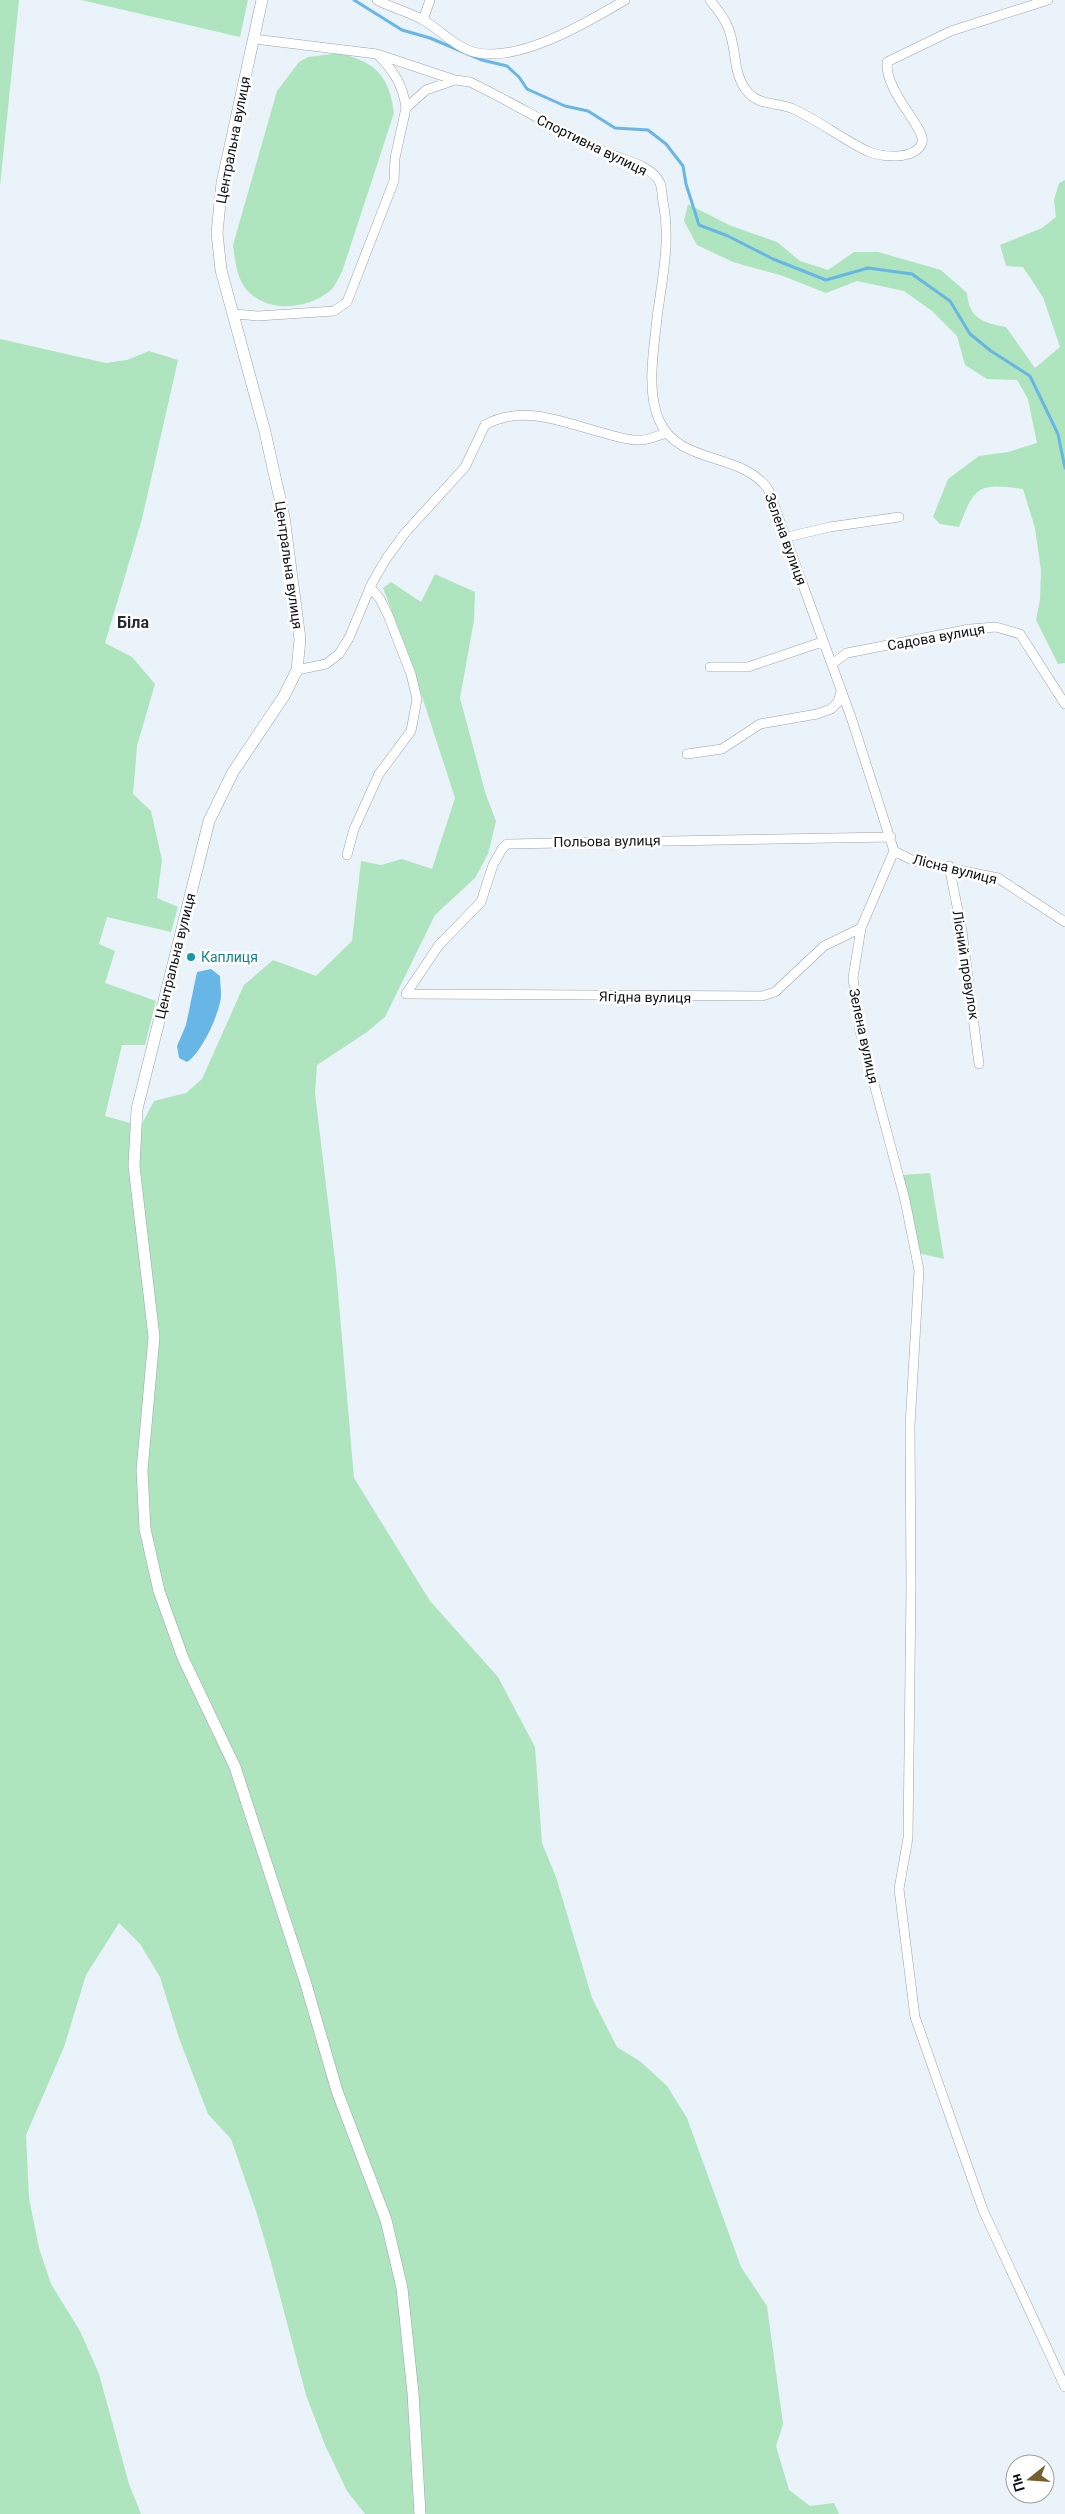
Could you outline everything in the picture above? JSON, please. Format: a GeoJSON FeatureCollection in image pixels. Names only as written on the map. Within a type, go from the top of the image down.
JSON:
{"type":"FeatureCollection","features":[{"type":"Feature","properties":{"kind":"main road","name":"Центральна вулиця"},"geometry":{"type":"LineString","coordinates":[[262,0],[222,183],[217,233],[221,270],[234,314],[284,516],[300,639],[297,670],[284,696],[233,772],[209,821],[137,1109],[134,1166],[154,1337],[142,1470],[145,1529],[159,1591],[183,1658],[235,1767],[305,1981],[338,2091],[386,2220],[402,2288],[413,2393],[420,2514]]}},
{"type":"Feature","properties":{"kind":"street"},"geometry":{"type":"LineString","coordinates":[[378,0],[423,20],[442,36],[469,51],[508,53],[564,35],[625,0]]}},
{"type":"Feature","properties":{"kind":"street"},"geometry":{"type":"LineString","coordinates":[[423,20],[430,0]]}},
{"type":"Feature","properties":{"kind":"street"},"geometry":{"type":"LineString","coordinates":[[710,0],[728,26],[740,77],[746,90],[757,100],[791,108],[868,151],[893,157],[907,154],[918,148],[923,140],[921,131],[897,100],[889,82],[887,62],[951,31],[1048,0]]}},
{"type":"Feature","properties":{"kind":"street","name":"Спортивна вулиця"},"geometry":{"type":"LineString","coordinates":[[254,39],[377,54],[455,80],[470,82],[580,141],[649,170],[660,183],[667,221],[667,250],[656,328],[653,378],[654,402],[659,420],[667,433]]}},
{"type":"Feature","properties":{"kind":"street"},"geometry":{"type":"LineString","coordinates":[[234,314],[258,316],[334,311],[347,302],[394,180],[395,158],[406,108],[403,89],[393,70],[377,54]]}},
{"type":"Feature","properties":{"kind":"street"},"geometry":{"type":"LineString","coordinates":[[406,108],[426,90],[455,80]]}},
{"type":"Feature","properties":{"kind":"street"},"geometry":{"type":"LineString","coordinates":[[297,670],[326,664],[339,654],[349,638],[370,588],[386,559],[405,533],[465,467],[485,425],[506,416],[537,416],[560,419],[622,438],[642,440],[667,433]]}},
{"type":"Feature","properties":{"kind":"street","name":"Зелена вулиця"},"geometry":{"type":"LineString","coordinates":[[667,433],[703,456],[750,471],[762,480],[768,488],[787,537],[822,642],[832,664],[891,837],[894,851],[861,928],[853,978],[860,1031],[905,1200],[919,1270],[910,1426],[911,1587],[908,1838],[898,1889],[915,2016],[983,2210],[1065,2387]]}},
{"type":"Feature","properties":{"kind":"street"},"geometry":{"type":"LineString","coordinates":[[787,537],[830,527],[899,517]]}},
{"type":"Feature","properties":{"kind":"street"},"geometry":{"type":"LineString","coordinates":[[347,855],[361,811],[379,774],[411,731],[417,699],[411,674],[388,615],[380,599],[370,588]]}},
{"type":"Feature","properties":{"kind":"street","name":"Садова вулиця"},"geometry":{"type":"LineString","coordinates":[[832,664],[847,653],[970,629],[996,627],[1020,634],[1065,704]]}},
{"type":"Feature","properties":{"kind":"street"},"geometry":{"type":"LineString","coordinates":[[710,667],[748,667],[822,642]]}},
{"type":"Feature","properties":{"kind":"street"},"geometry":{"type":"LineString","coordinates":[[687,754],[722,749],[760,724],[817,714],[831,709],[838,702],[840,691]]}},
{"type":"Feature","properties":{"kind":"street","name":"Польова вулиця"},"geometry":{"type":"LineString","coordinates":[[406,994],[439,944],[481,902],[493,865],[507,844],[891,837]]}},
{"type":"Feature","properties":{"kind":"street","name":"Лісна вулиця"},"geometry":{"type":"LineString","coordinates":[[894,851],[914,861],[948,866],[998,878],[1065,922]]}},
{"type":"Feature","properties":{"kind":"street","name":"Лісний провулок"},"geometry":{"type":"LineString","coordinates":[[948,866],[962,931],[979,1064]]}},
{"type":"Feature","properties":{"kind":"street","name":"Ягідна вулиця"},"geometry":{"type":"LineString","coordinates":[[406,994],[762,996],[774,992],[824,946],[861,928]]}},
{"type":"Feature","properties":{"kind":"green space"},"geometry":{"type":"Polygon","coordinates":[[[0,0],[19,0],[0,186],[0,0]]]}},
{"type":"Feature","properties":{"kind":"green space"},"geometry":{"type":"Polygon","coordinates":[[[81,0],[248,0],[240,37],[81,0]]]}},
{"type":"Feature","properties":{"kind":"green space"},"geometry":{"type":"Polygon","coordinates":[[[340,53],[363,61],[379,72],[389,89],[394,113],[342,272],[333,287],[321,297],[302,304],[280,306],[270,304],[260,300],[246,289],[240,278],[233,245],[277,91],[299,62],[308,57],[340,53]]]}},
{"type":"Feature","properties":{"kind":"green space"},"geometry":{"type":"Polygon","coordinates":[[[1065,180],[1065,663],[1058,664],[1036,620],[1040,600],[1041,570],[1035,528],[1023,489],[997,486],[980,490],[970,502],[959,527],[940,524],[933,517],[948,479],[979,456],[1008,452],[1037,443],[1028,399],[1017,380],[987,379],[965,365],[957,336],[932,311],[904,291],[857,281],[826,293],[783,276],[733,262],[697,245],[684,221],[688,204],[729,225],[777,242],[800,261],[828,270],[854,252],[878,252],[941,270],[967,293],[968,302],[974,314],[991,324],[1006,327],[1035,368],[1060,347],[1043,297],[1023,267],[1006,266],[1000,245],[1042,228],[1056,217],[1054,200],[1059,183],[1065,180]]]}},
{"type":"Feature","properties":{"kind":"green space"},"geometry":{"type":"Polygon","coordinates":[[[0,339],[106,363],[127,360],[149,351],[178,360],[142,519],[105,643],[132,657],[155,684],[137,746],[133,794],[151,811],[162,860],[157,898],[178,907],[171,932],[107,917],[99,944],[115,951],[105,983],[156,1001],[145,1045],[122,1045],[105,1116],[141,1126],[154,1101],[186,1093],[202,1079],[244,985],[273,960],[316,976],[352,941],[361,861],[381,865],[402,859],[432,869],[455,798],[408,653],[383,588],[391,582],[421,602],[435,574],[475,592],[474,620],[460,698],[486,795],[496,821],[488,854],[475,878],[435,915],[385,1017],[367,1032],[317,1065],[315,1093],[336,1269],[354,1478],[430,1601],[498,1677],[535,1747],[542,1843],[556,1877],[592,1998],[617,2047],[641,2062],[667,2086],[687,2118],[741,2267],[767,2306],[783,2424],[776,2446],[789,2490],[810,2506],[834,2503],[839,2514],[365,2514],[347,2491],[325,2445],[306,2395],[271,2262],[256,2211],[231,2139],[208,2114],[179,2038],[160,1977],[140,1944],[119,1923],[86,1975],[64,2047],[26,2135],[29,2198],[39,2248],[51,2284],[80,2331],[99,2374],[129,2484],[141,2514],[0,2514],[0,339]]]}},
{"type":"Feature","properties":{"kind":"green space"},"geometry":{"type":"Polygon","coordinates":[[[930,1173],[944,1259],[918,1253],[902,1175],[930,1173]]]}},
{"type":"Feature","properties":{"kind":"water"},"geometry":{"type":"Polygon","coordinates":[[[211,969],[220,976],[220,1003],[204,1042],[187,1062],[179,1058],[177,1046],[186,1025],[197,972],[211,969]]]}},
{"type":"Feature","properties":{"kind":"waterway"},"geometry":{"type":"LineString","coordinates":[[354,0],[402,30],[430,38],[482,60],[507,66],[519,77],[527,89],[565,106],[588,111],[615,128],[648,130],[666,144],[683,166],[686,184],[699,225],[728,236],[773,259],[826,280],[868,268],[912,274],[950,301],[970,334],[991,351],[1030,376],[1058,434],[1065,468]]}},
{"type":"Feature","properties":{"kind":"place","name":"Каплиця"},"geometry":{"type":"Point","coordinates":[191,957]}},
{"type":"Feature","properties":{"kind":"district","name":"Біла"},"geometry":{"type":"Point","coordinates":[133,622]}}]}
